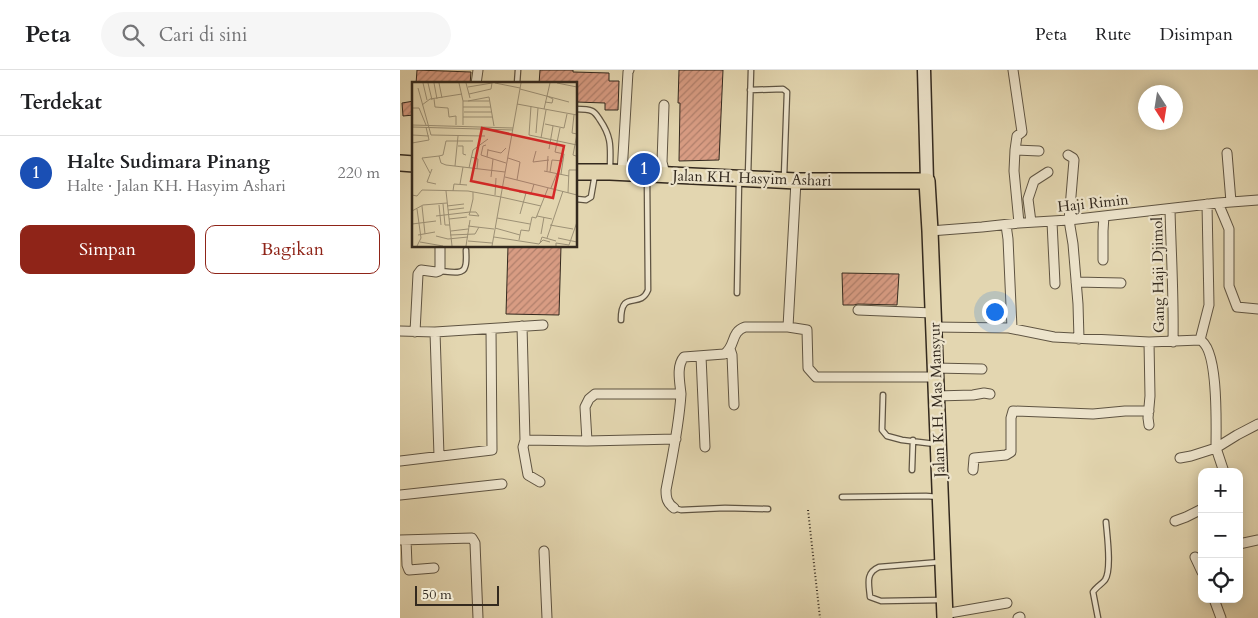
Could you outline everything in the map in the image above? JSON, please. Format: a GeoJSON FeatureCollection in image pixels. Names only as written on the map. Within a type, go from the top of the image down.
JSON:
{"type":"FeatureCollection","features":[{"type":"Feature","properties":{"kind":"main road"},"geometry":{"type":"LineString","coordinates":[[924,70],[927,182]]}},
{"type":"Feature","properties":{"kind":"main road","name":"Jalan KH. Hasyim Ashari"},"geometry":{"type":"LineString","coordinates":[[578,172],[647,173],[743,179],[927,182]]}},
{"type":"Feature","properties":{"kind":"main road","name":"Jalan K.H. Mas Mansyur"},"geometry":{"type":"LineString","coordinates":[[927,182],[934,320],[944,610]]}},
{"type":"Feature","properties":{"kind":"street"},"geometry":{"type":"LineString","coordinates":[[609,172],[629,70]]}},
{"type":"Feature","properties":{"kind":"street"},"geometry":{"type":"LineString","coordinates":[[1013,70],[1022,132],[1017,136],[1014,171],[1019,222]]}},
{"type":"Feature","properties":{"kind":"street"},"geometry":{"type":"LineString","coordinates":[[664,105],[662,162],[665,174]]}},
{"type":"Feature","properties":{"kind":"street"},"geometry":{"type":"LineString","coordinates":[[1015,150],[1039,151]]}},
{"type":"Feature","properties":{"kind":"street"},"geometry":{"type":"LineString","coordinates":[[1227,153],[1231,202]]}},
{"type":"Feature","properties":{"kind":"street"},"geometry":{"type":"LineString","coordinates":[[1068,155],[1074,160],[1069,220],[1073,244],[1079,339]]}},
{"type":"Feature","properties":{"kind":"street"},"geometry":{"type":"LineString","coordinates":[[1030,222],[1028,200],[1034,181],[1048,172]]}},
{"type":"Feature","properties":{"kind":"street"},"geometry":{"type":"LineString","coordinates":[[788,327],[790,180]]}},
{"type":"Feature","properties":{"kind":"street","name":"Haji Rimin"},"geometry":{"type":"LineString","coordinates":[[930,231],[1006,225],[1019,222],[1052,222],[1206,204],[1258,200]]}},
{"type":"Feature","properties":{"kind":"street"},"geometry":{"type":"LineString","coordinates":[[1218,203],[1229,228],[1229,286],[1237,307],[1258,309]]}},
{"type":"Feature","properties":{"kind":"street"},"geometry":{"type":"LineString","coordinates":[[1200,340],[1209,305],[1206,204]]}},
{"type":"Feature","properties":{"kind":"street","name":"Gang Haji Djimol"},"geometry":{"type":"LineString","coordinates":[[1170,209],[1174,304],[1173,342]]}},
{"type":"Feature","properties":{"kind":"street"},"geometry":{"type":"LineString","coordinates":[[1103,260],[1104,216]]}},
{"type":"Feature","properties":{"kind":"street"},"geometry":{"type":"LineString","coordinates":[[1052,222],[1055,284]]}},
{"type":"Feature","properties":{"kind":"street"},"geometry":{"type":"LineString","coordinates":[[1006,225],[1012,328]]}},
{"type":"Feature","properties":{"kind":"street"},"geometry":{"type":"LineString","coordinates":[[414,332],[418,274],[421,270],[438,271],[440,268],[440,248]]}},
{"type":"Feature","properties":{"kind":"street"},"geometry":{"type":"LineString","coordinates":[[1076,282],[1121,283]]}},
{"type":"Feature","properties":{"kind":"street"},"geometry":{"type":"LineString","coordinates":[[858,310],[1012,328],[1054,337],[1149,342],[1200,340],[1207,346],[1215,377],[1216,448],[1223,468]]}},
{"type":"Feature","properties":{"kind":"street"},"geometry":{"type":"LineString","coordinates":[[400,331],[435,332],[543,325]]}},
{"type":"Feature","properties":{"kind":"street"},"geometry":{"type":"LineString","coordinates":[[522,326],[525,440],[523,447],[528,476],[540,482]]}},
{"type":"Feature","properties":{"kind":"street"},"geometry":{"type":"LineString","coordinates":[[674,508],[666,498],[666,490],[680,413],[681,360],[684,357],[724,354],[730,349],[739,329],[745,327],[788,327],[807,330],[808,368],[816,377],[936,373],[982,369]]}},
{"type":"Feature","properties":{"kind":"street"},"geometry":{"type":"LineString","coordinates":[[400,461],[492,450],[491,329]]}},
{"type":"Feature","properties":{"kind":"street"},"geometry":{"type":"LineString","coordinates":[[435,332],[440,456]]}},
{"type":"Feature","properties":{"kind":"street"},"geometry":{"type":"LineString","coordinates":[[1149,342],[1149,425]]}},
{"type":"Feature","properties":{"kind":"street"},"geometry":{"type":"LineString","coordinates":[[730,349],[732,355],[734,405]]}},
{"type":"Feature","properties":{"kind":"street"},"geometry":{"type":"LineString","coordinates":[[701,356],[705,447]]}},
{"type":"Feature","properties":{"kind":"street"},"geometry":{"type":"LineString","coordinates":[[587,441],[585,408],[588,399],[595,394],[681,394]]}},
{"type":"Feature","properties":{"kind":"street"},"geometry":{"type":"LineString","coordinates":[[936,396],[990,394]]}},
{"type":"Feature","properties":{"kind":"street"},"geometry":{"type":"LineString","coordinates":[[974,470],[974,458],[1006,455],[1011,452],[1010,418],[1014,411],[1093,414],[1125,411],[1149,412]]}},
{"type":"Feature","properties":{"kind":"street"},"geometry":{"type":"LineString","coordinates":[[1180,458],[1216,448],[1258,424]]}},
{"type":"Feature","properties":{"kind":"street"},"geometry":{"type":"LineString","coordinates":[[525,440],[676,440]]}},
{"type":"Feature","properties":{"kind":"street"},"geometry":{"type":"LineString","coordinates":[[400,495],[502,484]]}},
{"type":"Feature","properties":{"kind":"street"},"geometry":{"type":"LineString","coordinates":[[1175,521],[1198,511]]}},
{"type":"Feature","properties":{"kind":"street"},"geometry":{"type":"LineString","coordinates":[[434,568],[409,570],[403,540],[472,538],[475,543],[478,618]]}},
{"type":"Feature","properties":{"kind":"street"},"geometry":{"type":"LineString","coordinates":[[1243,543],[1258,540]]}},
{"type":"Feature","properties":{"kind":"street"},"geometry":{"type":"LineString","coordinates":[[544,551],[547,618]]}},
{"type":"Feature","properties":{"kind":"street"},"geometry":{"type":"LineString","coordinates":[[1195,556],[1198,563]]}},
{"type":"Feature","properties":{"kind":"street"},"geometry":{"type":"LineString","coordinates":[[944,610],[1007,603]]}},
{"type":"Feature","properties":{"kind":"street"},"geometry":{"type":"LineString","coordinates":[[1216,603],[1222,618]]}},
{"type":"Feature","properties":{"kind":"lane"},"geometry":{"type":"LineString","coordinates":[[737,293],[751,70]]}},
{"type":"Feature","properties":{"kind":"lane"},"geometry":{"type":"LineString","coordinates":[[750,90],[783,89],[788,92],[790,180]]}},
{"type":"Feature","properties":{"kind":"lane"},"geometry":{"type":"LineString","coordinates":[[578,109],[592,112],[596,115],[604,125],[611,145],[609,172],[591,198],[586,200],[578,199]]}},
{"type":"Feature","properties":{"kind":"lane"},"geometry":{"type":"LineString","coordinates":[[621,320],[621,310],[624,304],[628,301],[642,299],[646,296],[648,290],[647,173]]}},
{"type":"Feature","properties":{"kind":"lane"},"geometry":{"type":"LineString","coordinates":[[438,271],[460,272],[464,270],[466,268],[466,250]]}},
{"type":"Feature","properties":{"kind":"lane"},"geometry":{"type":"LineString","coordinates":[[883,395],[882,430],[887,436],[902,440],[938,444]]}},
{"type":"Feature","properties":{"kind":"lane"},"geometry":{"type":"LineString","coordinates":[[912,470],[913,440]]}},
{"type":"Feature","properties":{"kind":"lane"},"geometry":{"type":"LineString","coordinates":[[842,497],[926,496],[940,498]]}},
{"type":"Feature","properties":{"kind":"lane"},"geometry":{"type":"LineString","coordinates":[[674,508],[681,510],[768,509]]}},
{"type":"Feature","properties":{"kind":"lane"},"geometry":{"type":"LineString","coordinates":[[1098,618],[1093,594],[1094,589],[1105,580],[1107,572],[1106,522]]}},
{"type":"Feature","properties":{"kind":"lane"},"geometry":{"type":"LineString","coordinates":[[942,562],[879,567],[872,570],[869,577],[870,598],[944,610]]}},
{"type":"Feature","properties":{"kind":"path"},"geometry":{"type":"LineString","coordinates":[[808,510],[820,618]]}},
{"type":"Feature","properties":{"kind":"building"},"geometry":{"type":"Polygon","coordinates":[[[417,70],[471,72],[470,82],[416,82],[417,70]]]}},
{"type":"Feature","properties":{"kind":"building"},"geometry":{"type":"Polygon","coordinates":[[[540,70],[609,73],[609,81],[619,81],[618,110],[605,110],[605,103],[578,102],[578,82],[539,82],[540,70]]]}},
{"type":"Feature","properties":{"kind":"building"},"geometry":{"type":"Polygon","coordinates":[[[679,70],[723,70],[719,160],[679,161],[679,70]]]}},
{"type":"Feature","properties":{"kind":"building"},"geometry":{"type":"Polygon","coordinates":[[[412,101],[412,115],[403,116],[402,103],[412,101]]]}},
{"type":"Feature","properties":{"kind":"building"},"geometry":{"type":"Polygon","coordinates":[[[508,248],[561,248],[559,315],[506,314],[508,248]]]}},
{"type":"Feature","properties":{"kind":"building"},"geometry":{"type":"Polygon","coordinates":[[[842,273],[899,274],[897,305],[843,305],[842,273]]]}},
{"type":"Feature","properties":{"kind":"place","name":"Halte Sudimara Pinang"},"geometry":{"type":"Point","coordinates":[644,169]}}]}
